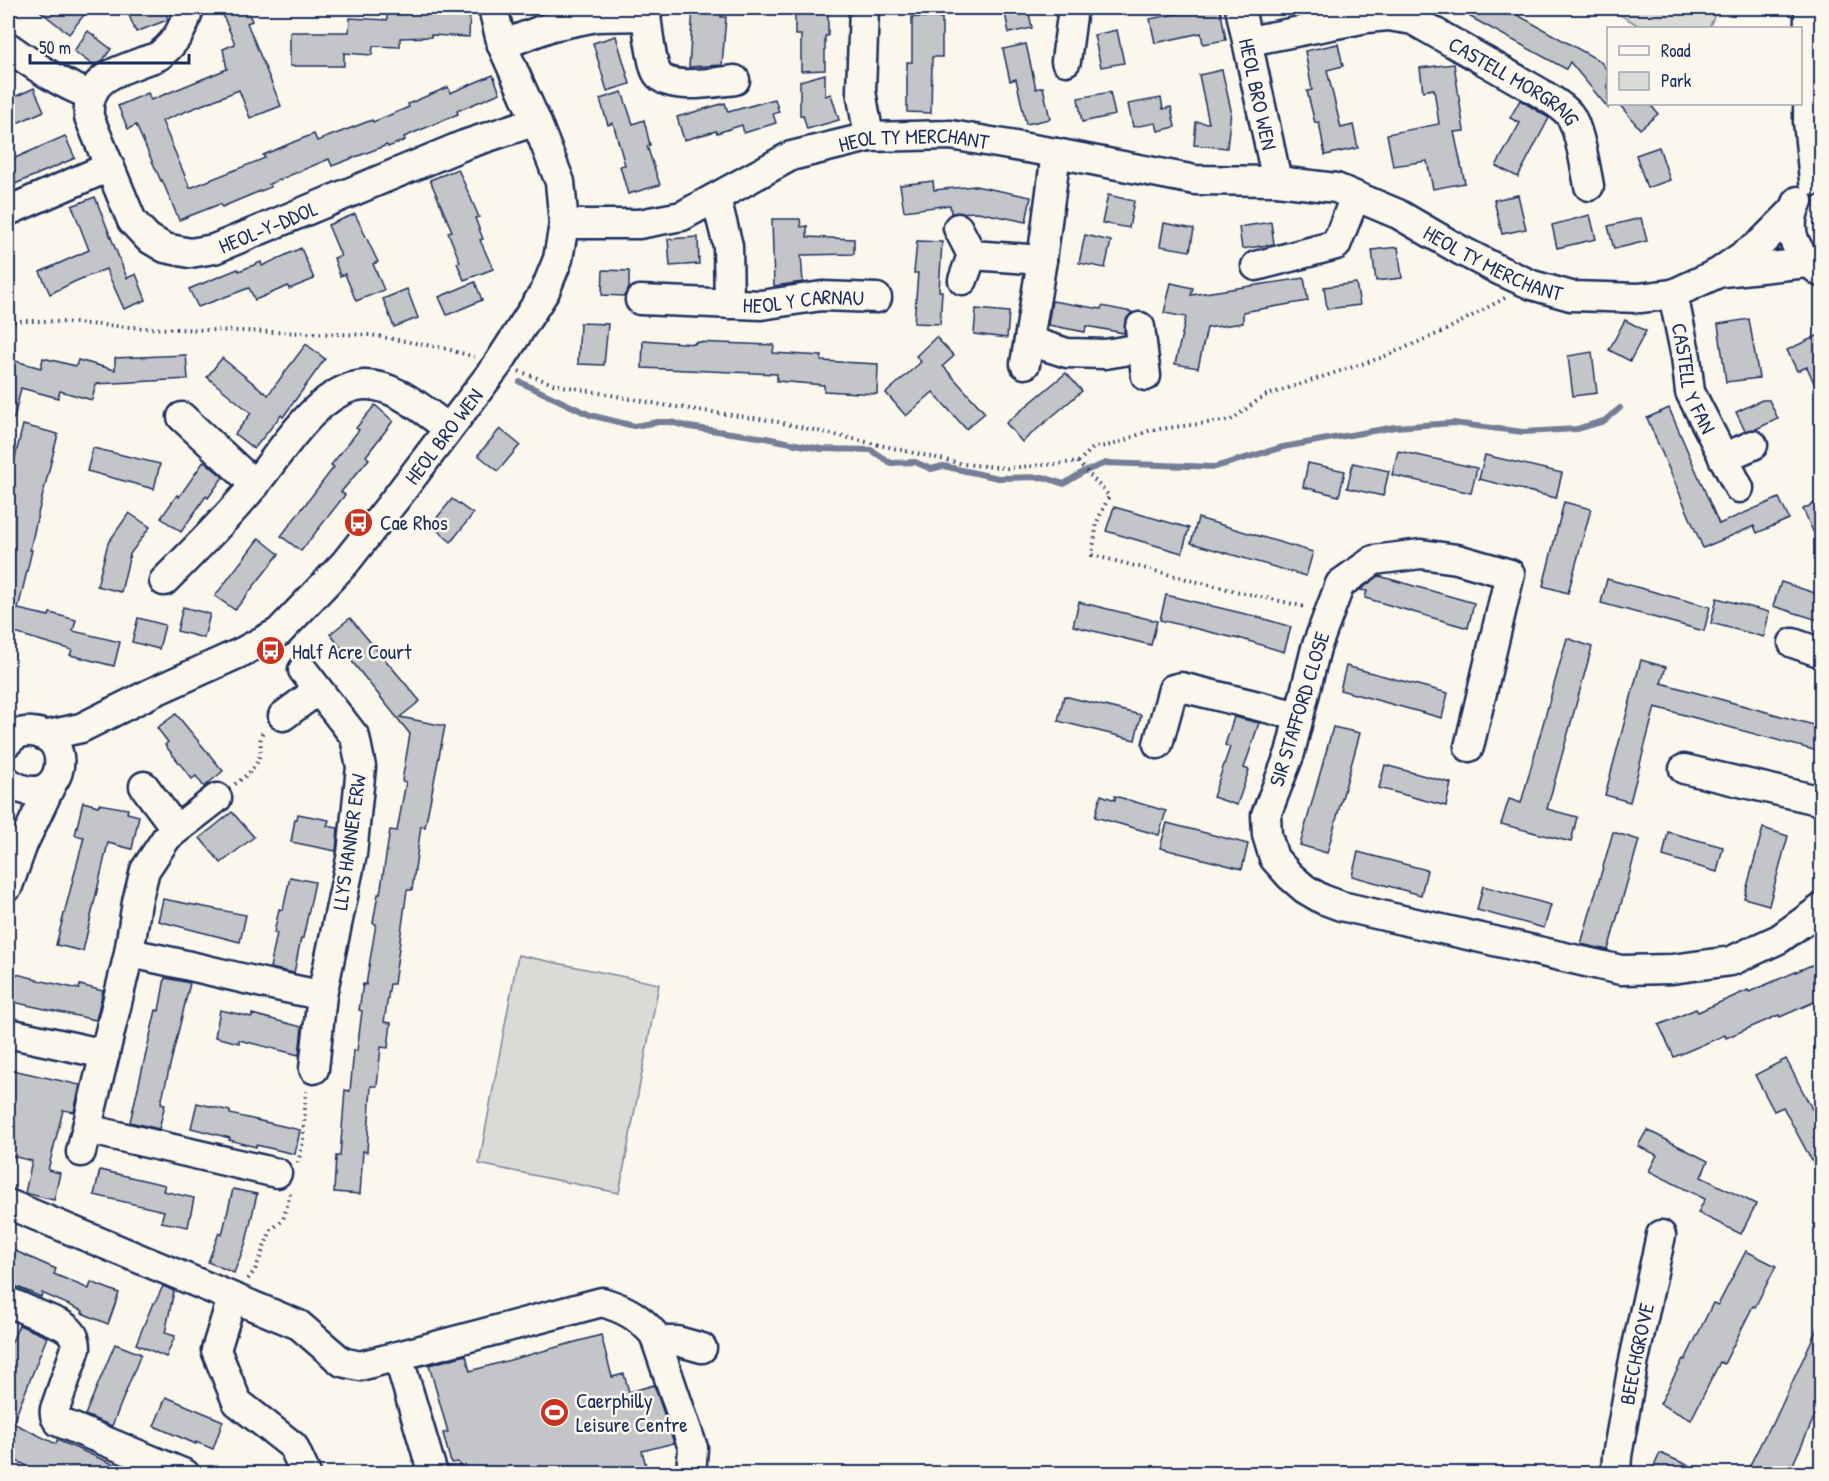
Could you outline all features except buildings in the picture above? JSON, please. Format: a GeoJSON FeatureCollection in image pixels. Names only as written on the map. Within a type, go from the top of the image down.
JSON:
{"type":"FeatureCollection","features":[{"type":"Feature","properties":{"kind":"street"},"geometry":{"type":"LineString","coordinates":[[8,47],[52,78],[91,95],[98,83],[108,75],[160,56],[184,27],[189,8]]}},
{"type":"Feature","properties":{"kind":"street","name":"HEOL BRO WEN"},"geometry":{"type":"LineString","coordinates":[[9,736],[28,732],[44,735],[81,728],[242,652],[279,632],[345,562],[397,498],[498,364],[545,291],[558,259],[564,224],[560,182],[502,45],[493,8]]}},
{"type":"Feature","properties":{"kind":"street"},"geometry":{"type":"LineString","coordinates":[[864,8],[861,91],[869,137]]}},
{"type":"Feature","properties":{"kind":"street"},"geometry":{"type":"LineString","coordinates":[[1066,61],[1073,8]]}},
{"type":"Feature","properties":{"kind":"street","name":"HEOL BRO WEN"},"geometry":{"type":"LineString","coordinates":[[1240,8],[1249,41],[1277,181]]}},
{"type":"Feature","properties":{"kind":"street"},"geometry":{"type":"LineString","coordinates":[[1809,8],[1808,121],[1818,179]]}},
{"type":"Feature","properties":{"kind":"street"},"geometry":{"type":"LineString","coordinates":[[502,45],[552,26],[596,17],[647,12],[655,70],[661,79],[678,84],[735,80]]}},
{"type":"Feature","properties":{"kind":"street","name":"CASTELL MORGRAIG"},"geometry":{"type":"LineString","coordinates":[[1249,41],[1367,18],[1388,16],[1413,20],[1547,97],[1571,115],[1581,146],[1589,186]]}},
{"type":"Feature","properties":{"kind":"street"},"geometry":{"type":"LineString","coordinates":[[1809,47],[1821,86]]}},
{"type":"Feature","properties":{"kind":"street","name":"HEOL-Y-DDOL"},"geometry":{"type":"LineString","coordinates":[[91,95],[88,117],[132,220],[148,238],[165,249],[190,253],[214,249],[464,145],[536,121]]}},
{"type":"Feature","properties":{"kind":"street","name":"HEOL TY MERCHANT"},"geometry":{"type":"LineString","coordinates":[[564,224],[639,224],[682,216],[791,156],[869,137],[951,135],[1195,180],[1277,181],[1336,188],[1398,214],[1460,250],[1532,285],[1571,296],[1640,298],[1672,294],[1718,273],[1761,243],[1793,211],[1801,195],[1818,179]]}},
{"type":"Feature","properties":{"kind":"street"},"geometry":{"type":"LineString","coordinates":[[1056,153],[1027,352],[1106,354],[1141,337],[1146,376]]}},
{"type":"Feature","properties":{"kind":"street"},"geometry":{"type":"LineString","coordinates":[[8,211],[109,167]]}},
{"type":"Feature","properties":{"kind":"street"},"geometry":{"type":"LineString","coordinates":[[1256,266],[1336,245],[1355,197]]}},
{"type":"Feature","properties":{"kind":"street","name":"HEOL Y CARNAU"},"geometry":{"type":"LineString","coordinates":[[716,198],[728,246],[729,304]]}},
{"type":"Feature","properties":{"kind":"street"},"geometry":{"type":"LineString","coordinates":[[1793,211],[1791,230],[1796,248],[1814,268]]}},
{"type":"Feature","properties":{"kind":"street"},"geometry":{"type":"LineString","coordinates":[[958,228],[968,268],[1042,260]]}},
{"type":"Feature","properties":{"kind":"street","name":"HEOL TY MERCHANT"},"geometry":{"type":"LineString","coordinates":[[1718,273],[1814,268]]}},
{"type":"Feature","properties":{"kind":"street","name":"CASTELL Y FAN"},"geometry":{"type":"LineString","coordinates":[[1672,294],[1686,357],[1690,392],[1739,488]]}},
{"type":"Feature","properties":{"kind":"street","name":"HEOL Y CARNAU"},"geometry":{"type":"LineString","coordinates":[[640,300],[761,305],[822,296],[877,298]]}},
{"type":"Feature","properties":{"kind":"street"},"geometry":{"type":"LineString","coordinates":[[164,581],[225,520],[312,413],[346,389],[364,385],[387,389],[405,398],[448,428]]}},
{"type":"Feature","properties":{"kind":"street"},"geometry":{"type":"LineString","coordinates":[[182,417],[255,485]]}},
{"type":"Feature","properties":{"kind":"street","name":"CASTELL Y FAN"},"geometry":{"type":"LineString","coordinates":[[1724,458],[1753,446]]}},
{"type":"Feature","properties":{"kind":"street","name":"SIR STAFFORD CLOSE"},"geometry":{"type":"LineString","coordinates":[[1469,747],[1510,574],[1457,559],[1421,554],[1374,560],[1340,584],[1316,648],[1290,753],[1266,815],[1267,835],[1274,858],[1305,889],[1341,906],[1621,970],[1672,969],[1731,961],[1779,939],[1821,908]]}},
{"type":"Feature","properties":{"kind":"street"},"geometry":{"type":"LineString","coordinates":[[1793,643],[1821,653]]}},
{"type":"Feature","properties":{"kind":"street","name":"LLYS HANNER ERW"},"geometry":{"type":"LineString","coordinates":[[283,716],[310,680],[355,737],[361,766],[352,854],[322,995],[314,1069]]}},
{"type":"Feature","properties":{"kind":"street"},"geometry":{"type":"LineString","coordinates":[[1158,744],[1173,689],[1181,687],[1299,716]]}},
{"type":"Feature","properties":{"kind":"street"},"geometry":{"type":"LineString","coordinates":[[8,886],[23,844],[81,728]]}},
{"type":"Feature","properties":{"kind":"street"},"geometry":{"type":"LineString","coordinates":[[23,844],[12,785],[34,792],[44,789],[56,774],[59,754],[53,743],[44,735]]}},
{"type":"Feature","properties":{"kind":"street"},"geometry":{"type":"LineString","coordinates":[[1684,769],[1821,801]]}},
{"type":"Feature","properties":{"kind":"street"},"geometry":{"type":"LineString","coordinates":[[144,786],[176,830]]}},
{"type":"Feature","properties":{"kind":"street"},"geometry":{"type":"LineString","coordinates":[[218,798],[167,837],[145,870],[129,953],[84,1140],[147,1143],[277,1173]]}},
{"type":"Feature","properties":{"kind":"street"},"geometry":{"type":"LineString","coordinates":[[129,953],[181,963],[273,987],[322,995]]}},
{"type":"Feature","properties":{"kind":"street"},"geometry":{"type":"LineString","coordinates":[[8,1033],[105,1054]]}},
{"type":"Feature","properties":{"kind":"street"},"geometry":{"type":"LineString","coordinates":[[8,1203],[299,1325],[342,1362],[360,1366],[602,1302],[621,1307],[641,1320],[654,1334],[657,1341],[693,1448],[691,1473]]}},
{"type":"Feature","properties":{"kind":"street","name":"BEECHGROVE"},"geometry":{"type":"LineString","coordinates":[[1616,1473],[1633,1365],[1661,1235]]}},
{"type":"Feature","properties":{"kind":"street"},"geometry":{"type":"LineString","coordinates":[[232,1298],[216,1350],[237,1402],[293,1446],[306,1473]]}},
{"type":"Feature","properties":{"kind":"street"},"geometry":{"type":"LineString","coordinates":[[8,1302],[62,1325],[74,1335],[76,1348],[55,1409],[57,1420],[185,1473]]}},
{"type":"Feature","properties":{"kind":"street"},"geometry":{"type":"LineString","coordinates":[[657,1341],[676,1341],[702,1348]]}},
{"type":"Feature","properties":{"kind":"street"},"geometry":{"type":"LineString","coordinates":[[398,1356],[433,1473]]}},
{"type":"Feature","properties":{"kind":"path"},"geometry":{"type":"LineString","coordinates":[[8,321],[371,335],[442,348],[498,364],[553,384],[663,405],[774,421],[963,464],[1007,468],[1078,462],[1093,448],[1113,445],[1151,430],[1231,420],[1264,396],[1383,357],[1444,331],[1532,285]]}},
{"type":"Feature","properties":{"kind":"path"},"geometry":{"type":"LineString","coordinates":[[1078,462],[1109,496],[1097,522],[1092,555],[1330,612]]}},
{"type":"Feature","properties":{"kind":"path"},"geometry":{"type":"LineString","coordinates":[[218,798],[256,765],[262,732],[269,723],[283,716]]}},
{"type":"Feature","properties":{"kind":"green space"},"geometry":{"type":"Polygon","coordinates":[[[1616,8],[1718,8],[1709,27],[1641,27],[1620,15],[1616,8]]]}},
{"type":"Feature","properties":{"kind":"green space"},"geometry":{"type":"Polygon","coordinates":[[[518,955],[659,984],[619,1193],[479,1164],[518,955]]]}},
{"type":"Feature","properties":{"kind":"waterway"},"geometry":{"type":"LineString","coordinates":[[520,382],[590,415],[634,426],[671,422],[821,449],[871,450],[891,463],[915,462],[931,469],[943,466],[998,478],[1043,477],[1064,484],[1083,472],[1106,463],[1215,467],[1283,447],[1395,427],[1453,423],[1523,432],[1577,429],[1604,421],[1620,408]]}},
{"type":"Feature","properties":{"kind":"place","name":"Cae Rhos"},"geometry":{"type":"Point","coordinates":[359,522]}},
{"type":"Feature","properties":{"kind":"place","name":"Half Acre Court"},"geometry":{"type":"Point","coordinates":[271,651]}},
{"type":"Feature","properties":{"kind":"place","name":"Caerphilly Leisure Centre"},"geometry":{"type":"Point","coordinates":[555,1412]}}]}
